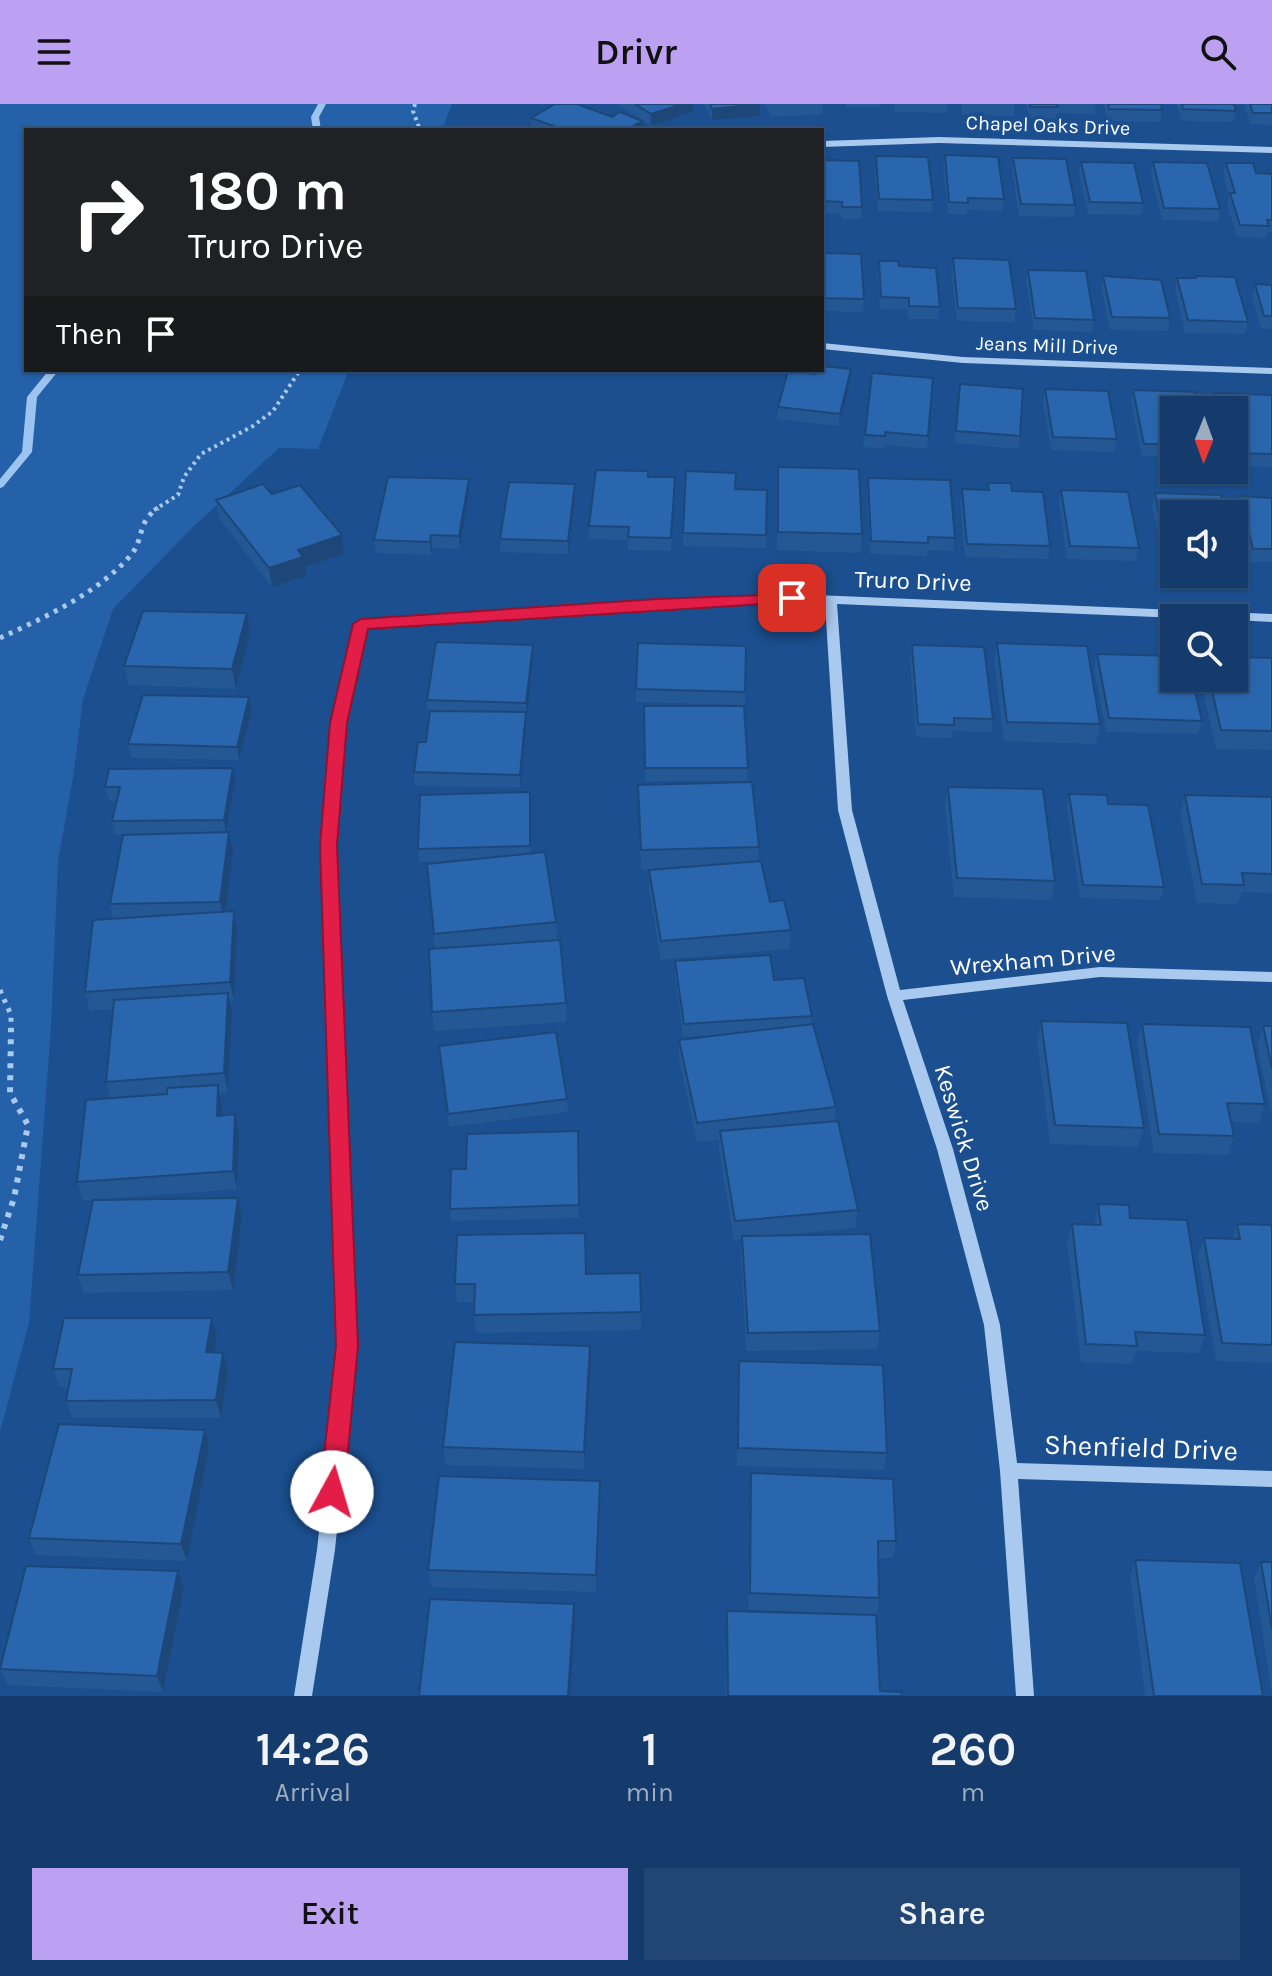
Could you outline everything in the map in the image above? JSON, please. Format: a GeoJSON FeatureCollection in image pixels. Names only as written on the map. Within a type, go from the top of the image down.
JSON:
{"type":"FeatureCollection","features":[{"type":"Feature","properties":{"kind":"street","name":"Chapel Oaks Drive"},"geometry":{"type":"LineString","coordinates":[[824,144],[939,140],[1272,150]]}},
{"type":"Feature","properties":{"kind":"street","name":"Jeans Mill Drive"},"geometry":{"type":"LineString","coordinates":[[824,346],[963,360],[1272,371]]}},
{"type":"Feature","properties":{"kind":"street","name":"Truro Drive"},"geometry":{"type":"LineString","coordinates":[[303,1696],[326,1550],[347,1346],[329,845],[339,723],[361,624],[792,598],[1272,618]]}},
{"type":"Feature","properties":{"kind":"street","name":"Keswick Drive"},"geometry":{"type":"LineString","coordinates":[[831,600],[845,810],[894,996],[945,1149],[992,1325],[1009,1471],[1025,1696]]}},
{"type":"Feature","properties":{"kind":"street","name":"Wrexham Drive"},"geometry":{"type":"LineString","coordinates":[[894,996],[1100,972],[1272,977]]}},
{"type":"Feature","properties":{"kind":"street","name":"Shenfield Drive"},"geometry":{"type":"LineString","coordinates":[[1009,1471],[1272,1479]]}},
{"type":"Feature","properties":{"kind":"path"},"geometry":{"type":"LineString","coordinates":[[415,104],[413,111],[419,128]]}},
{"type":"Feature","properties":{"kind":"path"},"geometry":{"type":"LineString","coordinates":[[0,638],[56,612],[108,576],[133,553],[146,516],[178,495],[185,469],[197,454],[268,415],[288,394],[299,372]]}},
{"type":"Feature","properties":{"kind":"path"},"geometry":{"type":"LineString","coordinates":[[0,990],[11,1015],[10,1093],[28,1125],[14,1198],[0,1240]]}},
{"type":"Feature","properties":{"kind":"shaded area"},"geometry":{"type":"Polygon","coordinates":[[[0,104],[452,104],[443,128],[24,128],[24,372],[348,372],[318,449],[279,448],[194,526],[113,609],[83,699],[58,861],[51,1027],[29,1323],[0,1432],[0,104]]]}},
{"type":"Feature","properties":{"kind":"building"},"geometry":{"type":"Polygon","coordinates":[[[555,104],[577,104],[612,117],[620,112],[642,121],[630,128],[559,128],[531,118],[555,104]]]}},
{"type":"Feature","properties":{"kind":"building"},"geometry":{"type":"Polygon","coordinates":[[[635,104],[682,104],[651,114],[635,104]]]}},
{"type":"Feature","properties":{"kind":"building"},"geometry":{"type":"Polygon","coordinates":[[[710,104],[760,104],[712,109],[710,104]]]}},
{"type":"Feature","properties":{"kind":"building"},"geometry":{"type":"Polygon","coordinates":[[[1030,104],[1057,104],[1058,107],[1030,107],[1030,104]]]}},
{"type":"Feature","properties":{"kind":"building"},"geometry":{"type":"Polygon","coordinates":[[[1108,104],[1161,104],[1162,110],[1109,109],[1108,104]]]}},
{"type":"Feature","properties":{"kind":"building"},"geometry":{"type":"Polygon","coordinates":[[[1182,104],[1234,104],[1236,111],[1183,109],[1182,104]]]}},
{"type":"Feature","properties":{"kind":"building"},"geometry":{"type":"Polygon","coordinates":[[[1250,104],[1272,104],[1272,113],[1253,113],[1250,104]]]}},
{"type":"Feature","properties":{"kind":"building"},"geometry":{"type":"Polygon","coordinates":[[[945,155],[998,157],[1004,199],[968,198],[968,203],[949,202],[945,155]]]}},
{"type":"Feature","properties":{"kind":"building"},"geometry":{"type":"Polygon","coordinates":[[[876,156],[928,157],[933,200],[879,199],[876,156]]]}},
{"type":"Feature","properties":{"kind":"building"},"geometry":{"type":"Polygon","coordinates":[[[1013,158],[1066,159],[1075,205],[1021,204],[1013,158]]]}},
{"type":"Feature","properties":{"kind":"building"},"geometry":{"type":"Polygon","coordinates":[[[824,160],[859,161],[862,207],[842,207],[842,202],[824,201],[824,160]]]}},
{"type":"Feature","properties":{"kind":"building"},"geometry":{"type":"Polygon","coordinates":[[[1081,162],[1134,163],[1143,203],[1090,202],[1081,162]]]}},
{"type":"Feature","properties":{"kind":"building"},"geometry":{"type":"Polygon","coordinates":[[[1153,162],[1207,163],[1220,209],[1164,208],[1153,162]]]}},
{"type":"Feature","properties":{"kind":"building"},"geometry":{"type":"Polygon","coordinates":[[[1226,163],[1253,163],[1256,173],[1272,174],[1272,220],[1267,220],[1269,226],[1240,225],[1230,193],[1235,193],[1226,163]]]}},
{"type":"Feature","properties":{"kind":"building"},"geometry":{"type":"Polygon","coordinates":[[[824,253],[861,254],[864,299],[824,298],[824,253]]]}},
{"type":"Feature","properties":{"kind":"building"},"geometry":{"type":"Polygon","coordinates":[[[953,258],[1009,260],[1016,309],[958,308],[953,258]]]}},
{"type":"Feature","properties":{"kind":"building"},"geometry":{"type":"Polygon","coordinates":[[[879,261],[898,261],[899,266],[936,268],[940,307],[909,306],[909,298],[881,297],[879,261]]]}},
{"type":"Feature","properties":{"kind":"building"},"geometry":{"type":"Polygon","coordinates":[[[1028,270],[1086,271],[1094,320],[1035,318],[1028,270]]]}},
{"type":"Feature","properties":{"kind":"building"},"geometry":{"type":"Polygon","coordinates":[[[1103,276],[1161,280],[1170,318],[1112,317],[1103,276]]]}},
{"type":"Feature","properties":{"kind":"building"},"geometry":{"type":"Polygon","coordinates":[[[1235,277],[1248,322],[1188,320],[1177,278],[1235,277]]]}},
{"type":"Feature","properties":{"kind":"building"},"geometry":{"type":"Polygon","coordinates":[[[1255,284],[1272,285],[1272,316],[1264,316],[1255,284]]]}},
{"type":"Feature","properties":{"kind":"building"},"geometry":{"type":"Polygon","coordinates":[[[824,366],[851,369],[840,414],[778,407],[788,372],[824,372],[824,366]]]}},
{"type":"Feature","properties":{"kind":"building"},"geometry":{"type":"Polygon","coordinates":[[[872,373],[933,378],[928,436],[885,432],[885,436],[865,435],[872,373]]]}},
{"type":"Feature","properties":{"kind":"building"},"geometry":{"type":"Polygon","coordinates":[[[960,384],[1023,389],[1020,436],[956,431],[960,384]]]}},
{"type":"Feature","properties":{"kind":"building"},"geometry":{"type":"Polygon","coordinates":[[[1045,389],[1108,391],[1117,439],[1053,437],[1045,389]]]}},
{"type":"Feature","properties":{"kind":"building"},"geometry":{"type":"Polygon","coordinates":[[[1133,390],[1195,392],[1196,396],[1160,396],[1160,444],[1144,444],[1133,390]]]}},
{"type":"Feature","properties":{"kind":"building"},"geometry":{"type":"Polygon","coordinates":[[[1214,393],[1272,395],[1272,454],[1248,453],[1248,396],[1215,396],[1214,393]]]}},
{"type":"Feature","properties":{"kind":"building"},"geometry":{"type":"Polygon","coordinates":[[[778,467],[859,469],[862,534],[778,532],[778,467]]]}},
{"type":"Feature","properties":{"kind":"building"},"geometry":{"type":"Polygon","coordinates":[[[596,470],[648,471],[648,477],[675,477],[671,538],[628,537],[629,527],[589,526],[596,470]]]}},
{"type":"Feature","properties":{"kind":"building"},"geometry":{"type":"Polygon","coordinates":[[[686,471],[736,473],[735,489],[767,490],[766,535],[683,533],[686,471]]]}},
{"type":"Feature","properties":{"kind":"building"},"geometry":{"type":"Polygon","coordinates":[[[388,477],[469,479],[459,536],[431,535],[430,542],[374,540],[388,477]]]}},
{"type":"Feature","properties":{"kind":"building"},"geometry":{"type":"Polygon","coordinates":[[[868,478],[950,480],[955,538],[928,537],[928,543],[871,541],[868,478]]]}},
{"type":"Feature","properties":{"kind":"building"},"geometry":{"type":"Polygon","coordinates":[[[509,482],[575,484],[568,541],[500,539],[509,482]]]}},
{"type":"Feature","properties":{"kind":"building"},"geometry":{"type":"Polygon","coordinates":[[[988,483],[1011,483],[1012,491],[1043,492],[1050,546],[967,544],[962,489],[989,490],[988,483]]]}},
{"type":"Feature","properties":{"kind":"building"},"geometry":{"type":"Polygon","coordinates":[[[263,484],[272,494],[300,485],[342,535],[298,550],[303,557],[269,568],[216,500],[263,484]]]}},
{"type":"Feature","properties":{"kind":"building"},"geometry":{"type":"Polygon","coordinates":[[[1061,490],[1128,492],[1139,548],[1070,546],[1061,490]]]}},
{"type":"Feature","properties":{"kind":"building"},"geometry":{"type":"Polygon","coordinates":[[[1155,493],[1221,495],[1222,500],[1160,500],[1160,517],[1155,493]]]}},
{"type":"Feature","properties":{"kind":"building"},"geometry":{"type":"Polygon","coordinates":[[[1240,496],[1272,498],[1272,549],[1253,549],[1248,529],[1248,500],[1241,500],[1240,496]]]}},
{"type":"Feature","properties":{"kind":"building"},"geometry":{"type":"Polygon","coordinates":[[[143,611],[247,613],[232,669],[124,666],[143,611]]]}},
{"type":"Feature","properties":{"kind":"building"},"geometry":{"type":"Polygon","coordinates":[[[436,642],[533,645],[526,703],[427,700],[436,642]]]}},
{"type":"Feature","properties":{"kind":"building"},"geometry":{"type":"Polygon","coordinates":[[[638,643],[746,646],[745,692],[636,689],[638,643]]]}},
{"type":"Feature","properties":{"kind":"building"},"geometry":{"type":"Polygon","coordinates":[[[997,643],[1087,646],[1100,724],[1007,722],[997,643]]]}},
{"type":"Feature","properties":{"kind":"building"},"geometry":{"type":"Polygon","coordinates":[[[912,645],[984,647],[993,719],[954,718],[954,725],[918,724],[912,645]]]}},
{"type":"Feature","properties":{"kind":"building"},"geometry":{"type":"Polygon","coordinates":[[[1097,654],[1160,656],[1160,692],[1195,692],[1202,721],[1109,718],[1097,654]]]}},
{"type":"Feature","properties":{"kind":"building"},"geometry":{"type":"Polygon","coordinates":[[[1248,657],[1272,658],[1272,731],[1221,730],[1212,692],[1248,692],[1248,657]]]}},
{"type":"Feature","properties":{"kind":"building"},"geometry":{"type":"Polygon","coordinates":[[[143,695],[249,697],[237,747],[128,744],[143,695]]]}},
{"type":"Feature","properties":{"kind":"building"},"geometry":{"type":"Polygon","coordinates":[[[644,706],[744,706],[748,768],[645,768],[644,706]]]}},
{"type":"Feature","properties":{"kind":"building"},"geometry":{"type":"Polygon","coordinates":[[[430,711],[526,712],[520,775],[414,772],[418,742],[426,742],[430,711]]]}},
{"type":"Feature","properties":{"kind":"building"},"geometry":{"type":"Polygon","coordinates":[[[233,768],[224,820],[112,821],[120,787],[105,787],[109,769],[233,768]]]}},
{"type":"Feature","properties":{"kind":"building"},"geometry":{"type":"Polygon","coordinates":[[[752,782],[759,847],[641,850],[638,785],[752,782]]]}},
{"type":"Feature","properties":{"kind":"building"},"geometry":{"type":"Polygon","coordinates":[[[948,787],[1043,789],[1055,881],[957,878],[948,787]]]}},
{"type":"Feature","properties":{"kind":"building"},"geometry":{"type":"Polygon","coordinates":[[[530,792],[530,846],[418,849],[420,795],[530,792]]]}},
{"type":"Feature","properties":{"kind":"building"},"geometry":{"type":"Polygon","coordinates":[[[1069,794],[1107,795],[1108,804],[1148,805],[1164,887],[1083,885],[1069,794]]]}},
{"type":"Feature","properties":{"kind":"building"},"geometry":{"type":"Polygon","coordinates":[[[1185,795],[1272,797],[1272,874],[1242,873],[1244,885],[1202,884],[1185,795]]]}},
{"type":"Feature","properties":{"kind":"building"},"geometry":{"type":"Polygon","coordinates":[[[229,832],[220,902],[110,904],[123,835],[229,832]]]}},
{"type":"Feature","properties":{"kind":"building"},"geometry":{"type":"Polygon","coordinates":[[[545,852],[556,922],[434,934],[427,864],[545,852]]]}},
{"type":"Feature","properties":{"kind":"building"},"geometry":{"type":"Polygon","coordinates":[[[761,861],[770,902],[784,900],[791,930],[661,941],[649,870],[761,861]]]}},
{"type":"Feature","properties":{"kind":"building"},"geometry":{"type":"Polygon","coordinates":[[[234,911],[230,982],[85,992],[93,920],[234,911]]]}},
{"type":"Feature","properties":{"kind":"building"},"geometry":{"type":"Polygon","coordinates":[[[560,940],[566,1003],[432,1012],[429,949],[560,940]]]}},
{"type":"Feature","properties":{"kind":"building"},"geometry":{"type":"Polygon","coordinates":[[[770,955],[774,980],[804,978],[812,1016],[684,1024],[675,961],[770,955]]]}},
{"type":"Feature","properties":{"kind":"building"},"geometry":{"type":"Polygon","coordinates":[[[228,993],[224,1073],[106,1082],[114,1000],[228,993]]]}},
{"type":"Feature","properties":{"kind":"building"},"geometry":{"type":"Polygon","coordinates":[[[1041,1021],[1127,1023],[1144,1128],[1055,1125],[1041,1021]]]}},
{"type":"Feature","properties":{"kind":"building"},"geometry":{"type":"Polygon","coordinates":[[[813,1024],[836,1107],[697,1123],[679,1040],[813,1024]]]}},
{"type":"Feature","properties":{"kind":"building"},"geometry":{"type":"Polygon","coordinates":[[[1142,1024],[1250,1027],[1265,1104],[1227,1103],[1234,1136],[1159,1134],[1142,1024]]]}},
{"type":"Feature","properties":{"kind":"building"},"geometry":{"type":"Polygon","coordinates":[[[1263,1026],[1272,1026],[1272,1068],[1263,1026]]]}},
{"type":"Feature","properties":{"kind":"building"},"geometry":{"type":"Polygon","coordinates":[[[556,1032],[567,1099],[448,1114],[439,1046],[556,1032]]]}},
{"type":"Feature","properties":{"kind":"building"},"geometry":{"type":"Polygon","coordinates":[[[218,1085],[217,1116],[235,1114],[233,1171],[77,1182],[86,1100],[167,1094],[167,1088],[218,1085]]]}},
{"type":"Feature","properties":{"kind":"building"},"geometry":{"type":"Polygon","coordinates":[[[838,1121],[858,1210],[735,1221],[720,1131],[838,1121]]]}},
{"type":"Feature","properties":{"kind":"building"},"geometry":{"type":"Polygon","coordinates":[[[578,1131],[579,1205],[450,1209],[451,1169],[466,1169],[467,1134],[578,1131]]]}},
{"type":"Feature","properties":{"kind":"building"},"geometry":{"type":"Polygon","coordinates":[[[238,1198],[228,1272],[78,1275],[93,1200],[238,1198]]]}},
{"type":"Feature","properties":{"kind":"building"},"geometry":{"type":"Polygon","coordinates":[[[1098,1204],[1129,1205],[1130,1218],[1187,1220],[1205,1335],[1135,1332],[1137,1346],[1086,1344],[1072,1224],[1101,1225],[1098,1204]]]}},
{"type":"Feature","properties":{"kind":"building"},"geometry":{"type":"Polygon","coordinates":[[[1237,1224],[1271,1225],[1272,1345],[1222,1343],[1204,1238],[1240,1239],[1237,1224]]]}},
{"type":"Feature","properties":{"kind":"building"},"geometry":{"type":"Polygon","coordinates":[[[585,1233],[586,1274],[640,1273],[641,1312],[474,1315],[475,1284],[455,1284],[457,1235],[585,1233]]]}},
{"type":"Feature","properties":{"kind":"building"},"geometry":{"type":"Polygon","coordinates":[[[870,1234],[880,1331],[748,1333],[742,1236],[870,1234]]]}},
{"type":"Feature","properties":{"kind":"building"},"geometry":{"type":"Polygon","coordinates":[[[64,1318],[212,1318],[206,1352],[223,1353],[216,1400],[66,1401],[72,1369],[53,1369],[64,1318]]]}},
{"type":"Feature","properties":{"kind":"building"},"geometry":{"type":"Polygon","coordinates":[[[455,1342],[590,1346],[584,1452],[443,1447],[455,1342]]]}},
{"type":"Feature","properties":{"kind":"building"},"geometry":{"type":"Polygon","coordinates":[[[739,1361],[883,1365],[887,1453],[738,1448],[739,1361]]]}},
{"type":"Feature","properties":{"kind":"building"},"geometry":{"type":"Polygon","coordinates":[[[59,1424],[205,1430],[181,1544],[29,1538],[59,1424]]]}},
{"type":"Feature","properties":{"kind":"building"},"geometry":{"type":"Polygon","coordinates":[[[751,1473],[893,1479],[896,1541],[878,1541],[879,1598],[750,1593],[751,1473]]]}},
{"type":"Feature","properties":{"kind":"building"},"geometry":{"type":"Polygon","coordinates":[[[439,1476],[600,1481],[596,1575],[428,1570],[439,1476]]]}},
{"type":"Feature","properties":{"kind":"building"},"geometry":{"type":"Polygon","coordinates":[[[1135,1560],[1240,1563],[1263,1696],[1154,1696],[1135,1560]]]}},
{"type":"Feature","properties":{"kind":"building"},"geometry":{"type":"Polygon","coordinates":[[[1261,1562],[1272,1562],[1272,1629],[1261,1562]]]}},
{"type":"Feature","properties":{"kind":"building"},"geometry":{"type":"Polygon","coordinates":[[[26,1566],[178,1571],[157,1676],[0,1669],[26,1566]]]}},
{"type":"Feature","properties":{"kind":"building"},"geometry":{"type":"Polygon","coordinates":[[[430,1599],[574,1604],[568,1696],[419,1696],[430,1599]]]}},
{"type":"Feature","properties":{"kind":"building"},"geometry":{"type":"Polygon","coordinates":[[[727,1611],[876,1615],[880,1691],[902,1692],[902,1696],[728,1696],[727,1611]]]}},
{"type":"Feature","properties":{"kind":"waterway"},"geometry":{"type":"LineString","coordinates":[[317,128],[315,117],[322,104]]}},
{"type":"Feature","properties":{"kind":"waterway"},"geometry":{"type":"LineString","coordinates":[[0,485],[27,452],[32,397],[52,372]]}},
{"type":"Feature","properties":{"kind":"route"},"geometry":{"type":"LineString","coordinates":[[332,1492],[347,1346],[329,845],[339,723],[361,624],[792,598]]}}]}
